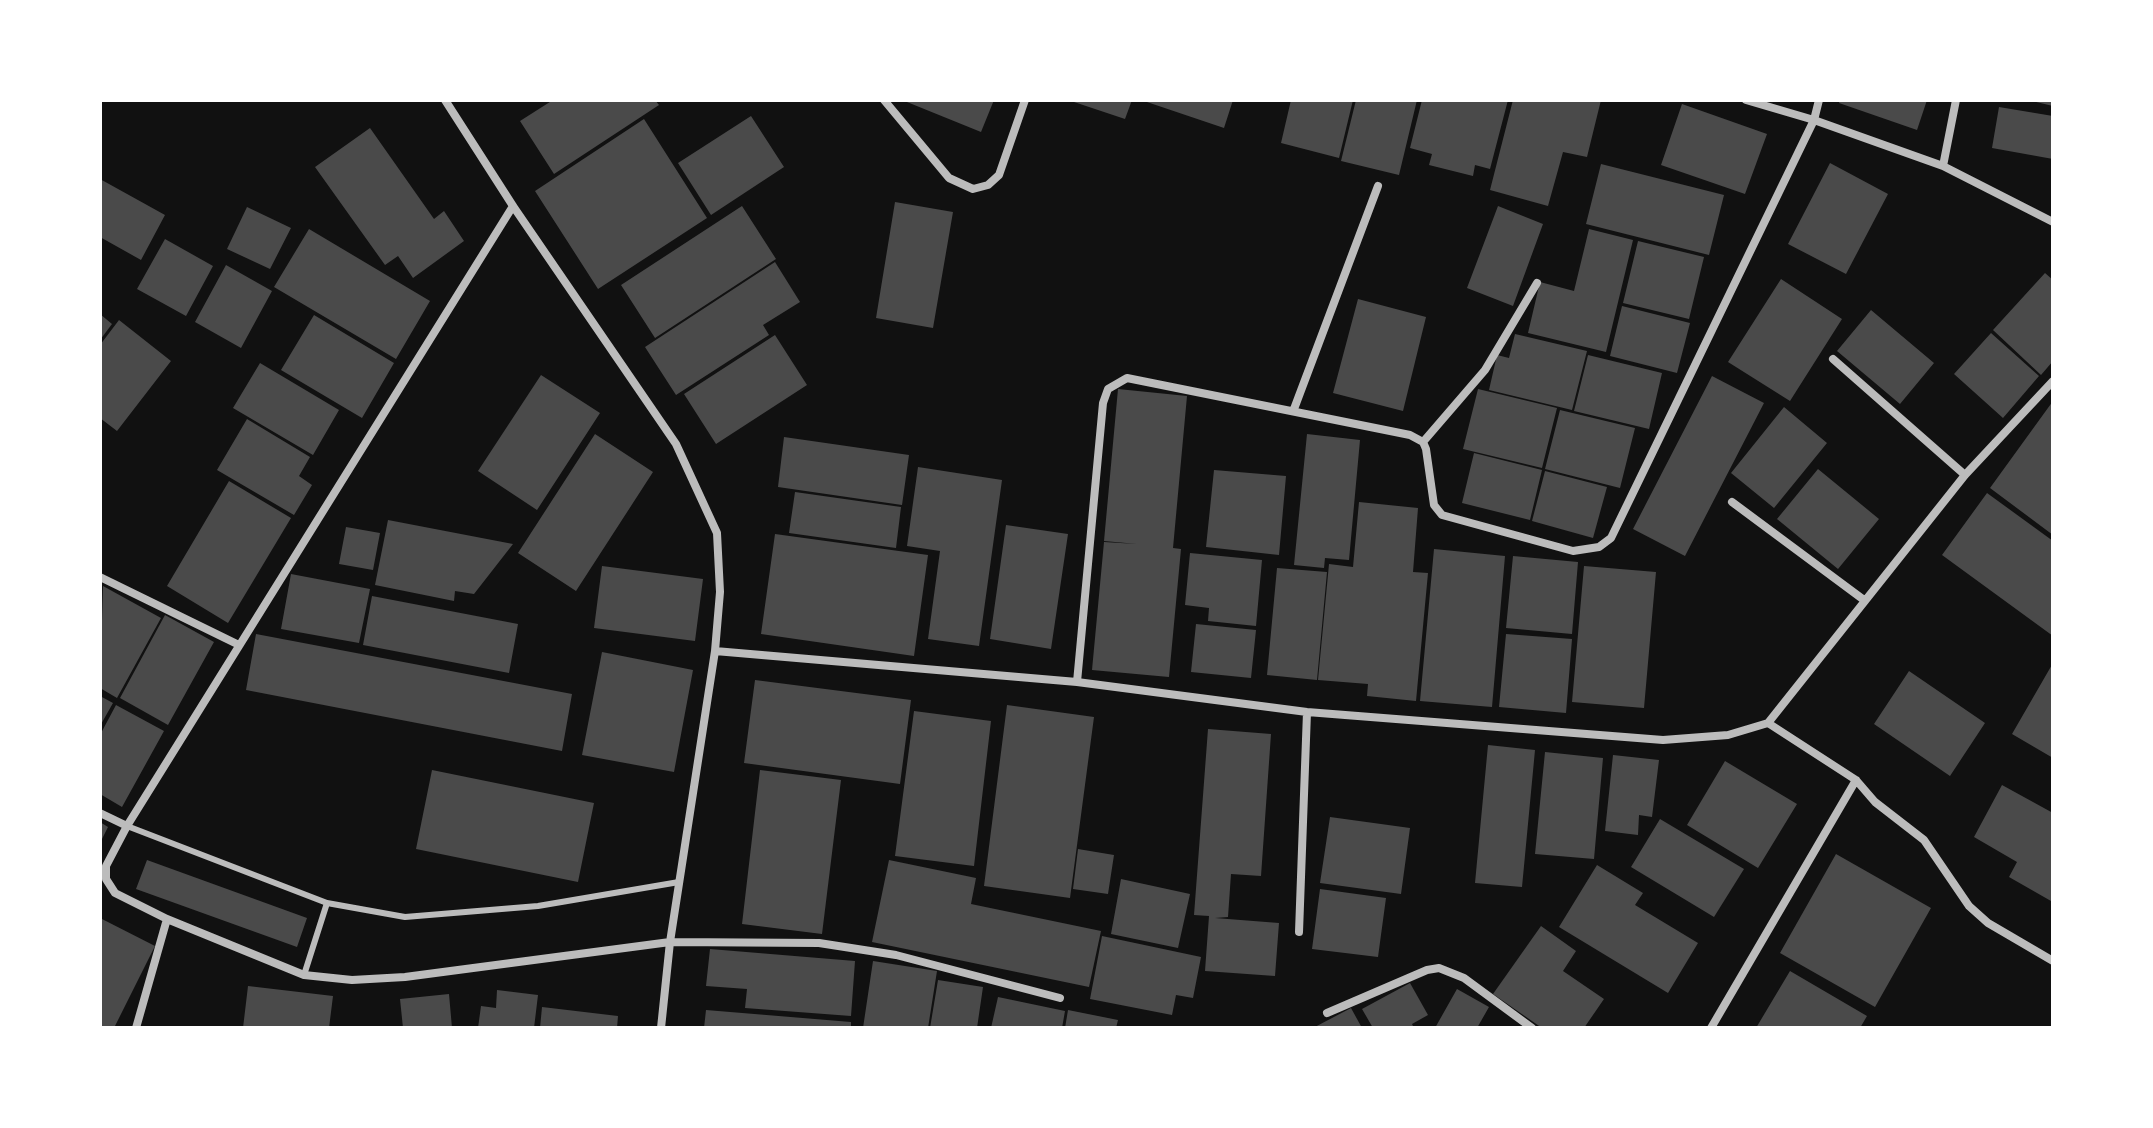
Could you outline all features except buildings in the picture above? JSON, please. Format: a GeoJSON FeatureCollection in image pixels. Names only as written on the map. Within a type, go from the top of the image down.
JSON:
{"type":"FeatureCollection","features":[{"type":"Feature","properties":{"kind":"street"},"geometry":{"type":"LineString","coordinates":[[445,100],[513,206],[676,444],[717,533],[720,592],[715,651],[670,942],[661,1028]]}},
{"type":"Feature","properties":{"kind":"street"},"geometry":{"type":"LineString","coordinates":[[884,100],[949,178],[973,189],[988,185],[999,175],[1025,100]]}},
{"type":"Feature","properties":{"kind":"street"},"geometry":{"type":"LineString","coordinates":[[1746,100],[1814,120],[1943,166],[2053,222]]}},
{"type":"Feature","properties":{"kind":"street"},"geometry":{"type":"LineString","coordinates":[[1423,442],[1434,505],[1442,515],[1573,551],[1586,552],[1611,538],[1814,120],[1819,100]]}},
{"type":"Feature","properties":{"kind":"street"},"geometry":{"type":"LineString","coordinates":[[1943,166],[1956,100]]}},
{"type":"Feature","properties":{"kind":"street"},"geometry":{"type":"LineString","coordinates":[[1294,409],[1378,186]]}},
{"type":"Feature","properties":{"kind":"street"},"geometry":{"type":"LineString","coordinates":[[513,206],[237,644],[127,826],[106,866],[106,879],[115,893],[167,919],[304,975],[352,980],[405,977],[670,942],[819,943],[853,947],[1060,998]]}},
{"type":"Feature","properties":{"kind":"street"},"geometry":{"type":"LineString","coordinates":[[1423,442],[1485,370],[1537,283]]}},
{"type":"Feature","properties":{"kind":"street"},"geometry":{"type":"LineString","coordinates":[[1833,359],[1965,475]]}},
{"type":"Feature","properties":{"kind":"street"},"geometry":{"type":"LineString","coordinates":[[1077,682],[1103,403],[1108,389],[1117,381],[1137,378],[1294,409],[1410,435],[1423,442]]}},
{"type":"Feature","properties":{"kind":"street"},"geometry":{"type":"LineString","coordinates":[[715,651],[1077,682],[1307,712],[1663,740],[1728,735],[1768,723],[1965,475],[2053,381]]}},
{"type":"Feature","properties":{"kind":"street"},"geometry":{"type":"LineString","coordinates":[[1732,502],[1864,600]]}},
{"type":"Feature","properties":{"kind":"street"},"geometry":{"type":"LineString","coordinates":[[100,577],[237,644]]}},
{"type":"Feature","properties":{"kind":"street"},"geometry":{"type":"LineString","coordinates":[[1299,932],[1307,712]]}},
{"type":"Feature","properties":{"kind":"street"},"geometry":{"type":"LineString","coordinates":[[1768,723],[1856,780],[1875,802],[1924,840],[1969,906],[1988,923],[2053,961]]}},
{"type":"Feature","properties":{"kind":"street"},"geometry":{"type":"LineString","coordinates":[[1711,1028],[1856,780]]}},
{"type":"Feature","properties":{"kind":"street"},"geometry":{"type":"LineString","coordinates":[[100,813],[127,826]]}},
{"type":"Feature","properties":{"kind":"street"},"geometry":{"type":"LineString","coordinates":[[136,1028],[167,919]]}},
{"type":"Feature","properties":{"kind":"street"},"geometry":{"type":"LineString","coordinates":[[1327,1013],[1439,968],[1464,978],[1532,1028]]}},
{"type":"Feature","properties":{"kind":"lane"},"geometry":{"type":"LineString","coordinates":[[127,826],[327,903],[405,917],[538,906],[679,882]]}},
{"type":"Feature","properties":{"kind":"lane"},"geometry":{"type":"LineString","coordinates":[[304,975],[327,903]]}}]}
